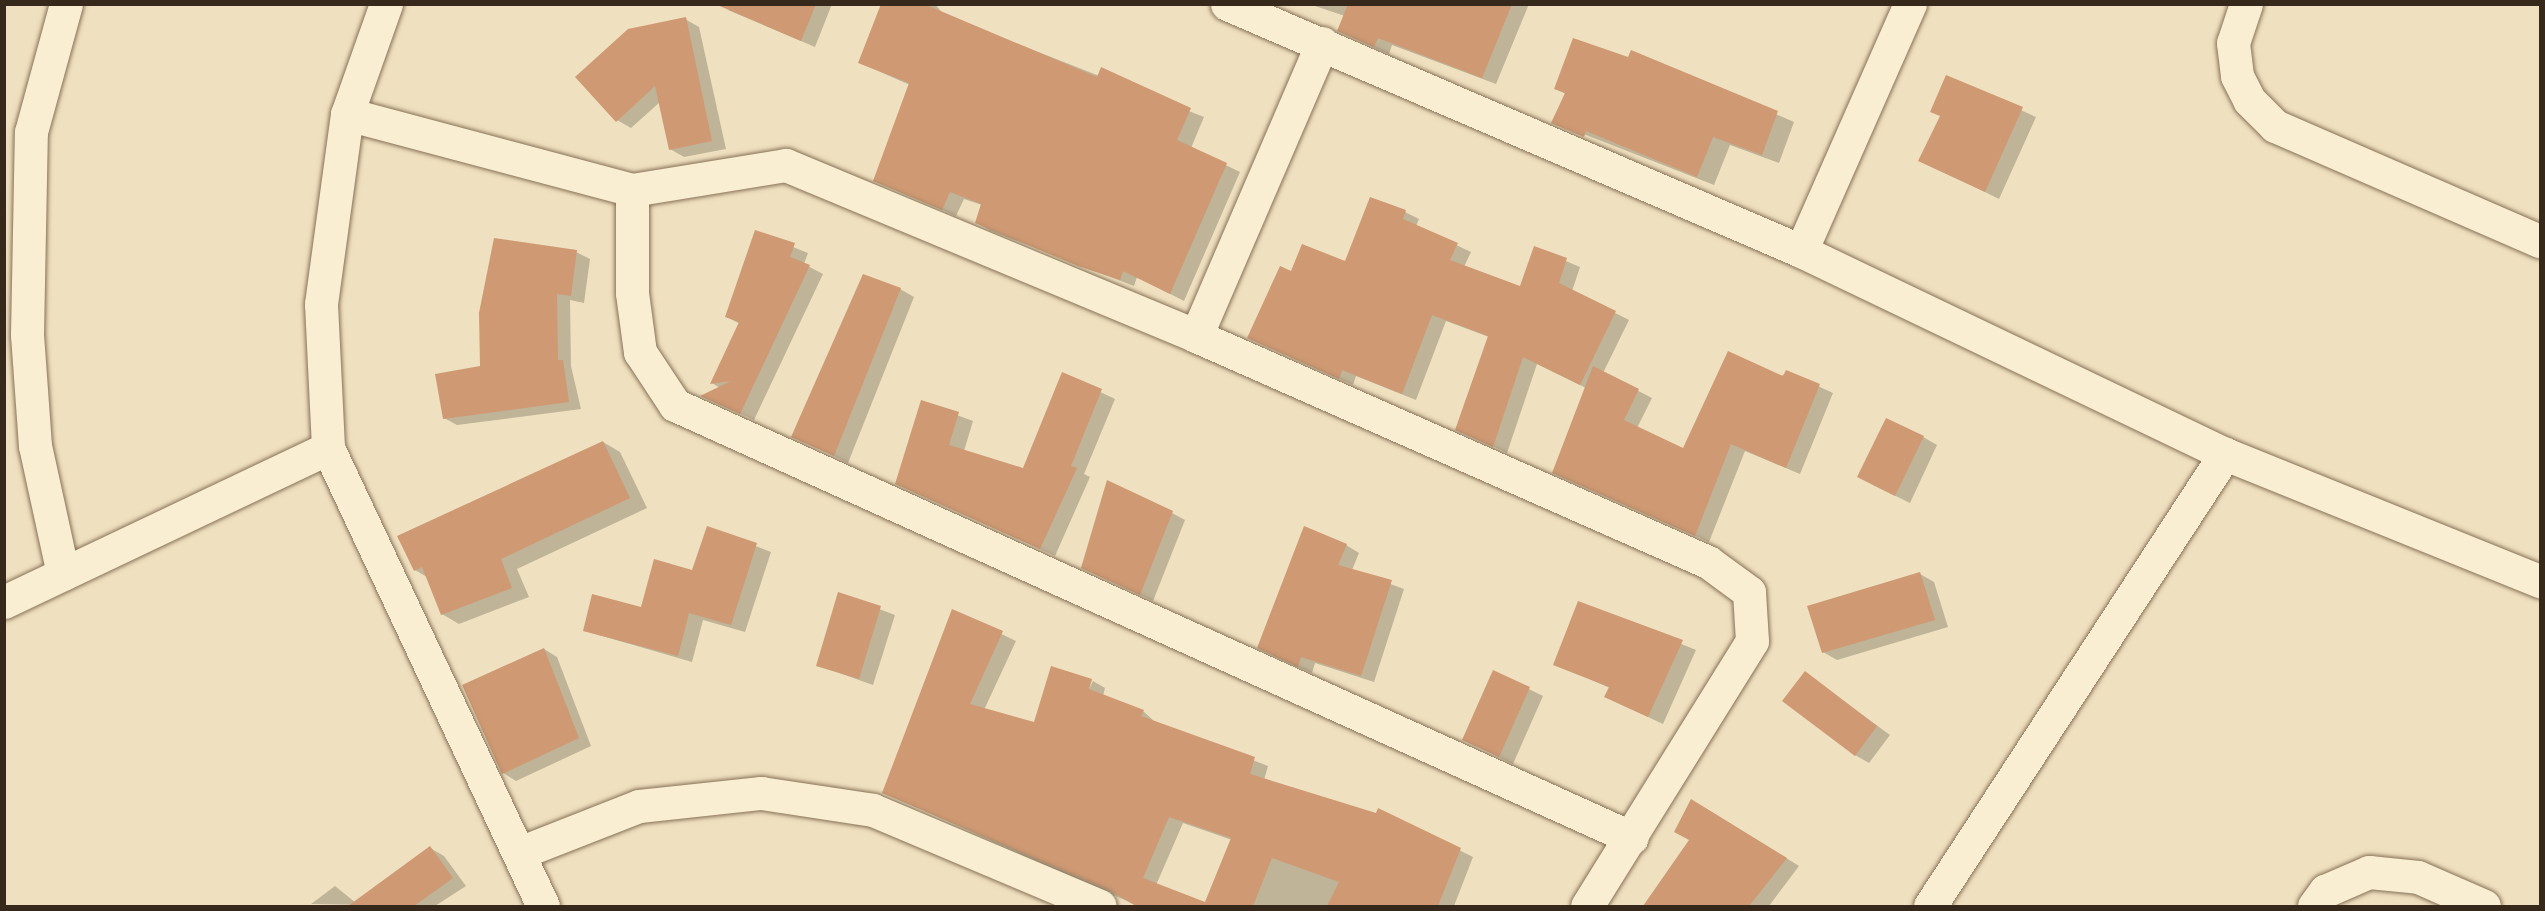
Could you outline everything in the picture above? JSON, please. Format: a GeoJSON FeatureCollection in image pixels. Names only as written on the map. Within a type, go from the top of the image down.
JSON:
{"type":"FeatureCollection","features":[{"type":"Feature","properties":{"kind":"street"},"geometry":{"type":"LineString","coordinates":[[63,574],[35,446],[27,335],[32,132],[66,4]]}},
{"type":"Feature","properties":{"kind":"street"},"geometry":{"type":"LineString","coordinates":[[386,4],[347,114],[321,304],[328,448],[543,906]]}},
{"type":"Feature","properties":{"kind":"street"},"geometry":{"type":"LineString","coordinates":[[1227,4],[1801,251],[2225,454],[2541,581]]}},
{"type":"Feature","properties":{"kind":"street"},"geometry":{"type":"LineString","coordinates":[[1801,251],[1910,4]]}},
{"type":"Feature","properties":{"kind":"street"},"geometry":{"type":"LineString","coordinates":[[2246,4],[2233,43],[2237,76],[2249,100],[2275,126],[2541,241]]}},
{"type":"Feature","properties":{"kind":"street"},"geometry":{"type":"LineString","coordinates":[[1196,336],[1322,44]]}},
{"type":"Feature","properties":{"kind":"street"},"geometry":{"type":"LineString","coordinates":[[347,114],[632,190],[786,165],[1196,336],[1708,562],[1749,592],[1752,641],[1632,838],[1587,906]]}},
{"type":"Feature","properties":{"kind":"street"},"geometry":{"type":"LineString","coordinates":[[632,190],[632,293],[640,352],[675,405],[1632,838]]}},
{"type":"Feature","properties":{"kind":"street"},"geometry":{"type":"LineString","coordinates":[[4,602],[328,448]]}},
{"type":"Feature","properties":{"kind":"street"},"geometry":{"type":"LineString","coordinates":[[1930,906],[2225,454]]}},
{"type":"Feature","properties":{"kind":"street"},"geometry":{"type":"LineString","coordinates":[[519,853],[639,806],[761,793],[873,810],[1100,906]]}},
{"type":"Feature","properties":{"kind":"street"},"geometry":{"type":"LineString","coordinates":[[2314,906],[2325,891],[2369,872],[2418,877],[2484,906]]}},
{"type":"Feature","properties":{"kind":"building"},"geometry":{"type":"Polygon","coordinates":[[[715,4],[816,4],[801,41],[715,4]]]}},
{"type":"Feature","properties":{"kind":"building"},"geometry":{"type":"Polygon","coordinates":[[[881,4],[924,4],[1097,77],[1101,67],[1191,108],[1177,140],[1227,163],[1170,294],[1123,271],[1120,280],[1078,266],[975,223],[981,204],[950,192],[942,210],[873,181],[909,83],[858,63],[881,4]]]}},
{"type":"Feature","properties":{"kind":"building"},"geometry":{"type":"Polygon","coordinates":[[[1348,4],[1512,4],[1482,78],[1378,38],[1374,47],[1337,31],[1348,4]]]}},
{"type":"Feature","properties":{"kind":"building"},"geometry":{"type":"Polygon","coordinates":[[[686,17],[712,141],[669,150],[655,86],[616,122],[575,77],[628,29],[686,17]]]}},
{"type":"Feature","properties":{"kind":"building"},"geometry":{"type":"Polygon","coordinates":[[[1573,38],[1628,57],[1631,50],[1778,111],[1762,155],[1713,137],[1697,177],[1586,131],[1584,137],[1551,123],[1565,93],[1554,89],[1573,38]]]}},
{"type":"Feature","properties":{"kind":"building"},"geometry":{"type":"Polygon","coordinates":[[[1946,75],[2023,107],[1985,192],[1918,161],[1940,116],[1930,112],[1946,75]]]}},
{"type":"Feature","properties":{"kind":"building"},"geometry":{"type":"Polygon","coordinates":[[[1370,197],[1406,210],[1403,219],[1458,243],[1450,260],[1520,286],[1534,246],[1567,258],[1559,283],[1616,311],[1580,385],[1523,357],[1493,447],[1455,430],[1488,336],[1432,315],[1402,394],[1342,370],[1339,379],[1247,338],[1280,266],[1291,271],[1302,244],[1345,261],[1370,197]]]}},
{"type":"Feature","properties":{"kind":"building"},"geometry":{"type":"Polygon","coordinates":[[[755,230],[795,243],[790,257],[810,265],[740,414],[700,396],[731,381],[710,384],[739,322],[725,317],[755,230]]]}},
{"type":"Feature","properties":{"kind":"building"},"geometry":{"type":"Polygon","coordinates":[[[494,238],[577,250],[571,296],[557,294],[558,360],[563,360],[569,402],[443,419],[435,374],[480,366],[479,313],[494,238]]]}},
{"type":"Feature","properties":{"kind":"building"},"geometry":{"type":"Polygon","coordinates":[[[863,274],[901,288],[834,456],[791,437],[863,274]]]}},
{"type":"Feature","properties":{"kind":"building"},"geometry":{"type":"Polygon","coordinates":[[[1728,351],[1783,376],[1786,370],[1820,384],[1786,468],[1731,444],[1695,536],[1552,473],[1593,366],[1639,389],[1624,420],[1683,448],[1728,351]]]}},
{"type":"Feature","properties":{"kind":"building"},"geometry":{"type":"Polygon","coordinates":[[[1062,372],[1102,389],[1071,466],[1077,468],[1040,549],[895,484],[921,400],[959,412],[949,445],[1023,468],[1062,372]]]}},
{"type":"Feature","properties":{"kind":"building"},"geometry":{"type":"Polygon","coordinates":[[[1886,418],[1924,436],[1895,496],[1857,477],[1886,418]]]}},
{"type":"Feature","properties":{"kind":"building"},"geometry":{"type":"Polygon","coordinates":[[[603,441],[630,498],[501,559],[512,588],[441,615],[422,567],[414,571],[397,536],[603,441]]]}},
{"type":"Feature","properties":{"kind":"building"},"geometry":{"type":"Polygon","coordinates":[[[1107,480],[1173,511],[1140,595],[1081,568],[1107,480]]]}},
{"type":"Feature","properties":{"kind":"building"},"geometry":{"type":"Polygon","coordinates":[[[707,526],[757,543],[731,625],[689,613],[678,656],[583,631],[592,594],[641,607],[654,559],[692,570],[707,526]]]}},
{"type":"Feature","properties":{"kind":"building"},"geometry":{"type":"Polygon","coordinates":[[[1304,526],[1347,544],[1338,565],[1392,580],[1361,676],[1301,657],[1298,667],[1257,648],[1304,526]]]}},
{"type":"Feature","properties":{"kind":"building"},"geometry":{"type":"Polygon","coordinates":[[[1920,572],[1935,620],[1822,653],[1807,606],[1920,572]]]}},
{"type":"Feature","properties":{"kind":"building"},"geometry":{"type":"Polygon","coordinates":[[[838,592],[881,606],[859,679],[816,666],[838,592]]]}},
{"type":"Feature","properties":{"kind":"building"},"geometry":{"type":"Polygon","coordinates":[[[1578,601],[1683,640],[1648,717],[1604,697],[1609,687],[1553,665],[1578,601]]]}},
{"type":"Feature","properties":{"kind":"building"},"geometry":{"type":"Polygon","coordinates":[[[952,609],[1003,631],[970,704],[1034,722],[1051,666],[1092,679],[1089,689],[1144,710],[1141,716],[1255,757],[1250,774],[1376,813],[1378,808],[1461,848],[1438,906],[1327,906],[1339,882],[1272,858],[1253,906],[1136,906],[1107,889],[882,793],[952,609]],[[1169,817],[1143,878],[1205,902],[1231,838],[1169,817]]]}},
{"type":"Feature","properties":{"kind":"building"},"geometry":{"type":"Polygon","coordinates":[[[544,648],[579,738],[502,774],[462,685],[544,648]]]}},
{"type":"Feature","properties":{"kind":"building"},"geometry":{"type":"Polygon","coordinates":[[[1493,670],[1530,687],[1499,757],[1462,740],[1493,670]]]}},
{"type":"Feature","properties":{"kind":"building"},"geometry":{"type":"Polygon","coordinates":[[[1805,671],[1877,726],[1855,756],[1782,701],[1805,671]]]}},
{"type":"Feature","properties":{"kind":"building"},"geometry":{"type":"Polygon","coordinates":[[[1691,799],[1787,858],[1749,906],[1643,906],[1689,840],[1674,832],[1691,799]]]}},
{"type":"Feature","properties":{"kind":"building"},"geometry":{"type":"Polygon","coordinates":[[[430,846],[453,878],[414,906],[348,906],[430,846]]]}}]}
